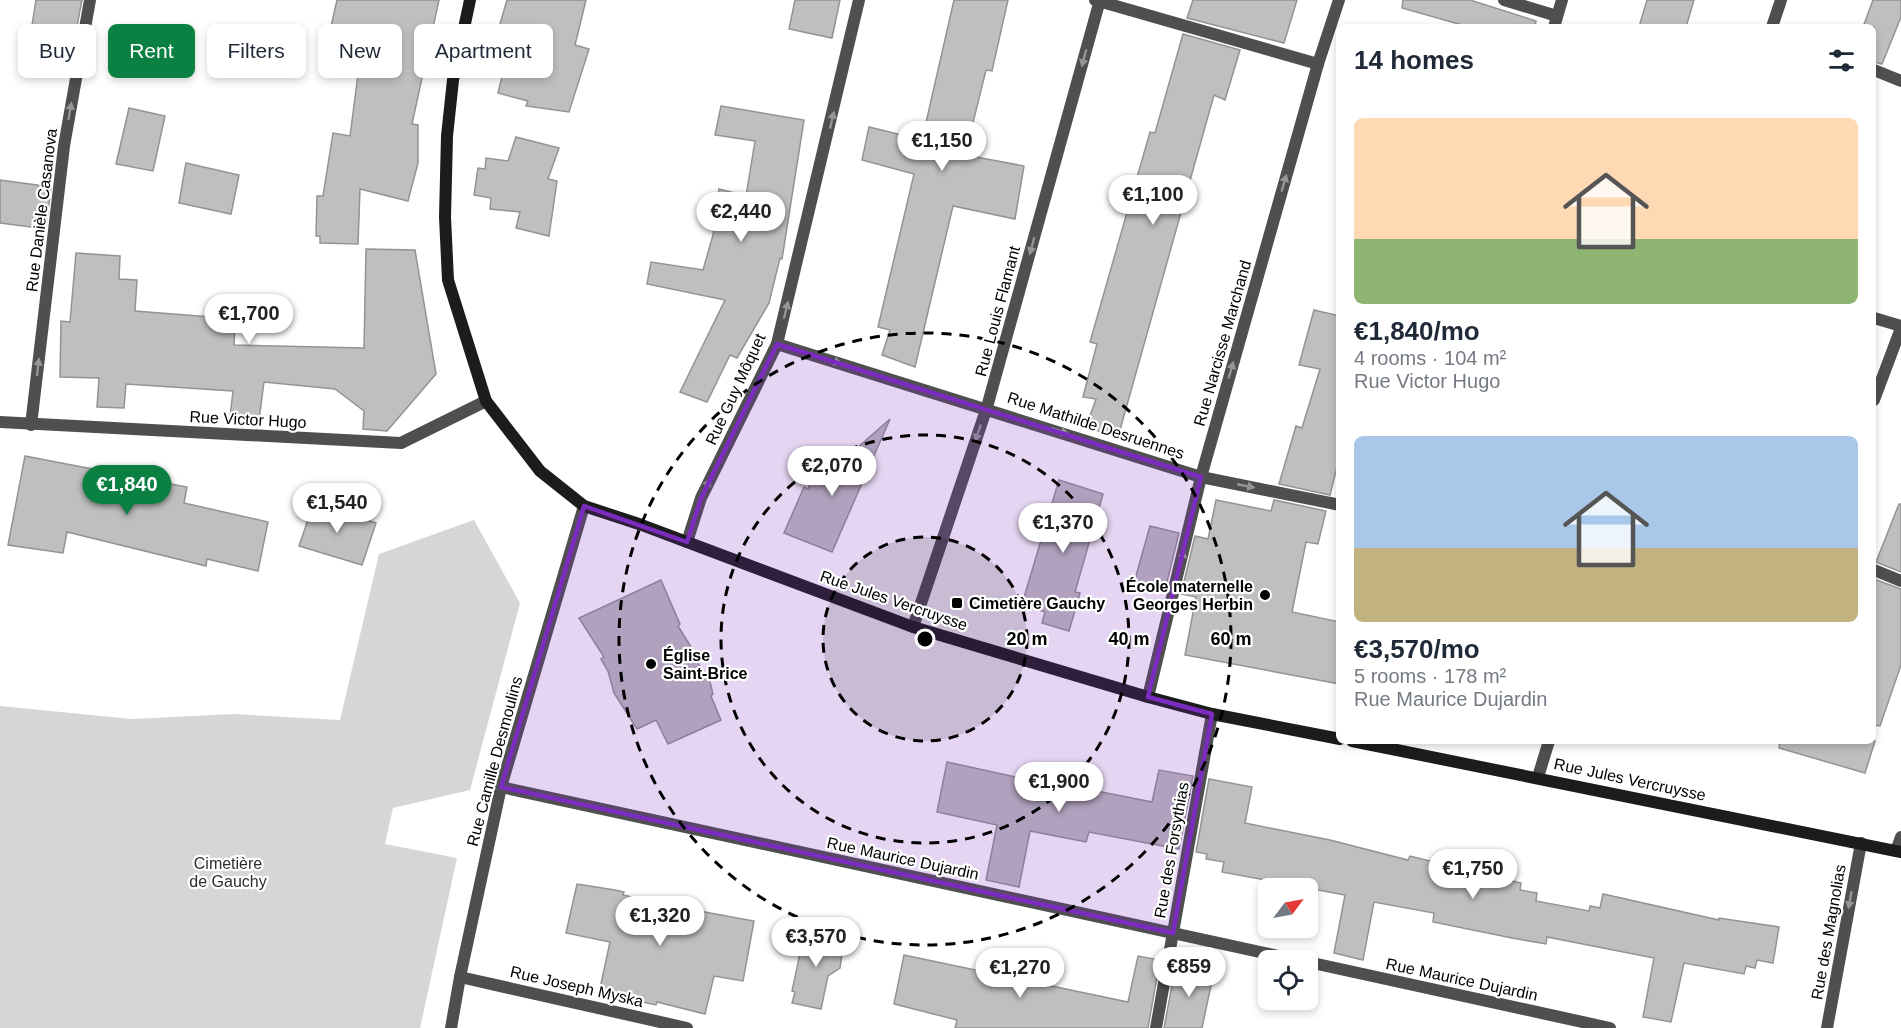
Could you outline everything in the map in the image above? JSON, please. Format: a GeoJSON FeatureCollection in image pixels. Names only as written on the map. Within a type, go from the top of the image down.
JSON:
{"type":"FeatureCollection","features":[{"type":"Feature","properties":{"kind":"main road"},"geometry":{"type":"LineString","coordinates":[[470,0],[453,80],[447,136],[447,259],[448,280],[486,401]]}},
{"type":"Feature","properties":{"kind":"main road","name":"Rue Jules Vercruysse"},"geometry":{"type":"LineString","coordinates":[[486,401],[540,471],[584,506],[687,542],[912,627],[1148,698],[1212,714],[1336,738]]}},
{"type":"Feature","properties":{"kind":"main road","name":"Rue Jules Vercruysse"},"geometry":{"type":"LineString","coordinates":[[1368,744],[1898,851]]}},
{"type":"Feature","properties":{"kind":"street","name":"Rue Danièle Casanova"},"geometry":{"type":"LineString","coordinates":[[31,425],[64,146],[90,0]]}},
{"type":"Feature","properties":{"kind":"street","name":"Rue Guy Môquet"},"geometry":{"type":"LineString","coordinates":[[687,542],[701,498],[777,344],[859,0]]}},
{"type":"Feature","properties":{"kind":"street"},"geometry":{"type":"LineString","coordinates":[[1098,0],[1318,64]]}},
{"type":"Feature","properties":{"kind":"street","name":"Rue Louis Flamant"},"geometry":{"type":"LineString","coordinates":[[912,627],[987,407],[1098,0]]}},
{"type":"Feature","properties":{"kind":"street","name":"Rue Narcisse Marchand"},"geometry":{"type":"LineString","coordinates":[[1148,698],[1201,477],[1318,64],[1339,0]]}},
{"type":"Feature","properties":{"kind":"street"},"geometry":{"type":"LineString","coordinates":[[1504,0],[1556,22],[1562,0]]}},
{"type":"Feature","properties":{"kind":"street"},"geometry":{"type":"LineString","coordinates":[[1773,24],[1781,0]]}},
{"type":"Feature","properties":{"kind":"street"},"geometry":{"type":"LineString","coordinates":[[1876,71],[1901,81]]}},
{"type":"Feature","properties":{"kind":"street"},"geometry":{"type":"LineString","coordinates":[[1876,319],[1901,327],[1876,395]]}},
{"type":"Feature","properties":{"kind":"street","name":"Rue Mathilde Desruennes"},"geometry":{"type":"LineString","coordinates":[[777,344],[987,407],[1201,477],[1336,504]]}},
{"type":"Feature","properties":{"kind":"street","name":"Rue Victor Hugo"},"geometry":{"type":"LineString","coordinates":[[0,422],[401,442],[486,401]]}},
{"type":"Feature","properties":{"kind":"street","name":"Rue Camille Desmoulins"},"geometry":{"type":"LineString","coordinates":[[451,1028],[501,788],[584,506]]}},
{"type":"Feature","properties":{"kind":"street"},"geometry":{"type":"LineString","coordinates":[[1876,571],[1901,580]]}},
{"type":"Feature","properties":{"kind":"street","name":"Rue des Forsythias"},"geometry":{"type":"LineString","coordinates":[[1156,1028],[1212,714]]}},
{"type":"Feature","properties":{"kind":"street"},"geometry":{"type":"LineString","coordinates":[[1538,777],[1547,744]]}},
{"type":"Feature","properties":{"kind":"street","name":"Rue Maurice Dujardin"},"geometry":{"type":"LineString","coordinates":[[501,788],[1258,952]]}},
{"type":"Feature","properties":{"kind":"street"},"geometry":{"type":"LineString","coordinates":[[1898,851],[1901,837]]}},
{"type":"Feature","properties":{"kind":"street","name":"Rue des Magnolias"},"geometry":{"type":"LineString","coordinates":[[1827,1028],[1861,843]]}},
{"type":"Feature","properties":{"kind":"street","name":"Rue Maurice Dujardin"},"geometry":{"type":"LineString","coordinates":[[1318,964],[1610,1028]]}},
{"type":"Feature","properties":{"kind":"street","name":"Rue Joseph Myska"},"geometry":{"type":"LineString","coordinates":[[460,977],[687,1028]]}},
{"type":"Feature","properties":{"kind":"highlighted area"},"geometry":{"type":"Polygon","coordinates":[[[777,344],[1201,477],[1148,697],[1212,714],[1173,933],[501,787],[584,506],[687,542],[701,498],[777,344]]]}},
{"type":"Feature","properties":{"kind":"green space","name":"Cimetière de Gauchy"},"geometry":{"type":"Polygon","coordinates":[[[474,520],[520,603],[470,790],[393,808],[385,844],[457,858],[420,1028],[0,1028],[0,706],[132,719],[234,714],[340,720],[379,554],[474,520]]]}},
{"type":"Feature","properties":{"kind":"building"},"geometry":{"type":"Polygon","coordinates":[[[36,0],[82,0],[77,24],[32,24],[36,0]]]}},
{"type":"Feature","properties":{"kind":"building"},"geometry":{"type":"Polygon","coordinates":[[[337,0],[439,0],[434,24],[414,24],[414,78],[422,78],[412,124],[418,125],[418,163],[408,201],[360,189],[358,244],[320,243],[320,236],[316,236],[317,196],[323,196],[333,133],[350,136],[358,78],[402,78],[402,24],[332,24],[337,0]]]}},
{"type":"Feature","properties":{"kind":"building"},"geometry":{"type":"Polygon","coordinates":[[[507,0],[586,0],[575,45],[589,49],[569,112],[526,106],[528,101],[498,93],[502,78],[553,78],[553,24],[500,24],[507,0]]]}},
{"type":"Feature","properties":{"kind":"building"},"geometry":{"type":"Polygon","coordinates":[[[795,0],[840,0],[832,38],[789,29],[795,0]]]}},
{"type":"Feature","properties":{"kind":"building"},"geometry":{"type":"Polygon","coordinates":[[[954,0],[1008,0],[992,71],[986,70],[965,155],[1024,166],[1015,219],[953,206],[915,367],[882,355],[890,330],[878,327],[914,174],[862,160],[869,127],[922,140],[954,0]]]}},
{"type":"Feature","properties":{"kind":"building"},"geometry":{"type":"Polygon","coordinates":[[[1193,0],[1297,0],[1284,43],[1187,18],[1193,0]]]}},
{"type":"Feature","properties":{"kind":"building"},"geometry":{"type":"Polygon","coordinates":[[[1403,0],[1470,0],[1536,21],[1536,24],[1458,24],[1402,8],[1403,0]]]}},
{"type":"Feature","properties":{"kind":"building"},"geometry":{"type":"Polygon","coordinates":[[[1647,0],[1694,0],[1687,24],[1640,24],[1647,0]]]}},
{"type":"Feature","properties":{"kind":"building"},"geometry":{"type":"Polygon","coordinates":[[[1873,0],[1901,0],[1901,17],[1882,64],[1876,62],[1876,24],[1864,24],[1873,0]]]}},
{"type":"Feature","properties":{"kind":"building"},"geometry":{"type":"Polygon","coordinates":[[[1183,34],[1240,50],[1225,100],[1214,95],[1118,437],[1086,427],[1096,399],[1083,397],[1097,344],[1090,342],[1150,132],[1155,133],[1183,34]]]}},
{"type":"Feature","properties":{"kind":"building"},"geometry":{"type":"Polygon","coordinates":[[[721,106],[804,120],[782,259],[780,258],[769,303],[737,358],[730,355],[707,402],[680,392],[725,300],[647,284],[651,262],[703,270],[713,235],[719,189],[746,196],[755,141],[715,135],[721,106]]]}},
{"type":"Feature","properties":{"kind":"building"},"geometry":{"type":"Polygon","coordinates":[[[129,108],[165,116],[153,171],[116,164],[129,108]]]}},
{"type":"Feature","properties":{"kind":"building"},"geometry":{"type":"Polygon","coordinates":[[[516,137],[559,148],[548,179],[557,181],[549,236],[516,228],[520,212],[490,209],[491,198],[474,195],[478,168],[485,169],[486,158],[508,161],[516,137]]]}},
{"type":"Feature","properties":{"kind":"building"},"geometry":{"type":"Polygon","coordinates":[[[186,163],[239,175],[231,214],[179,203],[186,163]]]}},
{"type":"Feature","properties":{"kind":"building"},"geometry":{"type":"Polygon","coordinates":[[[0,180],[51,187],[46,229],[0,223],[0,180]]]}},
{"type":"Feature","properties":{"kind":"building"},"geometry":{"type":"Polygon","coordinates":[[[366,249],[415,250],[436,374],[387,431],[363,429],[364,411],[335,389],[264,382],[259,420],[230,417],[233,391],[126,384],[124,408],[97,407],[99,378],[60,377],[61,321],[70,322],[76,253],[120,256],[119,279],[137,280],[135,311],[211,317],[210,323],[235,325],[234,345],[364,348],[366,249]]]}},
{"type":"Feature","properties":{"kind":"building"},"geometry":{"type":"Polygon","coordinates":[[[1314,310],[1336,315],[1336,471],[1330,495],[1279,484],[1296,426],[1302,428],[1320,369],[1299,365],[1314,310]]]}},
{"type":"Feature","properties":{"kind":"building"},"geometry":{"type":"Polygon","coordinates":[[[890,419],[832,552],[784,533],[804,487],[808,489],[818,465],[831,471],[890,419]]]}},
{"type":"Feature","properties":{"kind":"building"},"geometry":{"type":"Polygon","coordinates":[[[25,456],[187,487],[184,503],[268,522],[258,571],[207,559],[206,566],[67,532],[63,553],[8,545],[25,456]]]}},
{"type":"Feature","properties":{"kind":"building"},"geometry":{"type":"Polygon","coordinates":[[[1059,480],[1103,494],[1075,592],[1080,593],[1069,631],[1042,623],[1045,612],[1022,604],[1059,480]]]}},
{"type":"Feature","properties":{"kind":"building","name":"École maternelle Georges Herbin"},"geometry":{"type":"Polygon","coordinates":[[[1216,500],[1271,511],[1274,500],[1326,511],[1318,544],[1306,542],[1292,612],[1336,621],[1336,683],[1185,655],[1196,597],[1181,594],[1195,536],[1208,539],[1216,500]]]}},
{"type":"Feature","properties":{"kind":"building"},"geometry":{"type":"Polygon","coordinates":[[[314,502],[376,523],[362,565],[299,546],[314,502]]]}},
{"type":"Feature","properties":{"kind":"building"},"geometry":{"type":"Polygon","coordinates":[[[1899,504],[1901,504],[1901,572],[1876,562],[1899,504]]]}},
{"type":"Feature","properties":{"kind":"building"},"geometry":{"type":"Polygon","coordinates":[[[1150,526],[1179,533],[1165,590],[1134,583],[1150,526]]]}},
{"type":"Feature","properties":{"kind":"building","name":"Église Saint-Brice"},"geometry":{"type":"Polygon","coordinates":[[[661,580],[680,624],[678,626],[691,647],[689,649],[710,682],[713,694],[711,696],[721,720],[668,744],[656,720],[637,729],[614,693],[608,671],[601,659],[604,657],[579,618],[661,580]]]}},
{"type":"Feature","properties":{"kind":"building"},"geometry":{"type":"Polygon","coordinates":[[[1876,580],[1901,589],[1901,665],[1880,726],[1876,725],[1876,580]]]}},
{"type":"Feature","properties":{"kind":"building"},"geometry":{"type":"Polygon","coordinates":[[[1780,744],[1874,744],[1865,773],[1779,748],[1780,744]]]}},
{"type":"Feature","properties":{"kind":"building"},"geometry":{"type":"Polygon","coordinates":[[[947,762],[1061,787],[1062,784],[1152,802],[1159,770],[1193,776],[1179,849],[1089,832],[1086,842],[1030,831],[1019,887],[986,880],[997,825],[937,812],[947,762]]]}},
{"type":"Feature","properties":{"kind":"building"},"geometry":{"type":"Polygon","coordinates":[[[1209,779],[1252,787],[1245,823],[1330,840],[1408,860],[1410,856],[1521,883],[1520,890],[1537,893],[1536,901],[1589,911],[1590,906],[1600,908],[1603,894],[1719,920],[1719,918],[1779,927],[1773,963],[1757,960],[1755,968],[1746,966],[1744,974],[1684,963],[1671,1022],[1643,1017],[1654,958],[1547,937],[1546,944],[1512,938],[1433,922],[1434,913],[1374,902],[1363,960],[1334,953],[1345,895],[1318,890],[1318,878],[1258,879],[1222,872],[1224,862],[1206,859],[1207,854],[1196,852],[1209,779]]]}},
{"type":"Feature","properties":{"kind":"building"},"geometry":{"type":"Polygon","coordinates":[[[577,884],[624,892],[623,895],[667,905],[754,921],[743,981],[714,976],[705,1014],[657,1002],[656,1005],[599,993],[610,942],[566,933],[577,884]]]}},
{"type":"Feature","properties":{"kind":"building"},"geometry":{"type":"Polygon","coordinates":[[[805,930],[844,939],[840,968],[828,976],[821,1009],[792,1003],[795,992],[792,991],[805,930]]]}},
{"type":"Feature","properties":{"kind":"building"},"geometry":{"type":"Polygon","coordinates":[[[904,955],[1128,1002],[1138,956],[1160,960],[1148,1028],[955,1028],[957,1020],[894,1004],[904,955]]]}},
{"type":"Feature","properties":{"kind":"building"},"geometry":{"type":"Polygon","coordinates":[[[1176,964],[1214,971],[1202,1028],[1164,1028],[1176,964]]]}},
{"type":"Feature","properties":{"kind":"place","name":"École maternelle Georges Herbin"},"geometry":{"type":"Point","coordinates":[1265,595]}},
{"type":"Feature","properties":{"kind":"place","name":"Cimetière Gauchy"},"geometry":{"type":"Point","coordinates":[957,603]}},
{"type":"Feature","properties":{"kind":"place","name":"Église Saint-Brice"},"geometry":{"type":"Point","coordinates":[651,664]}}]}
